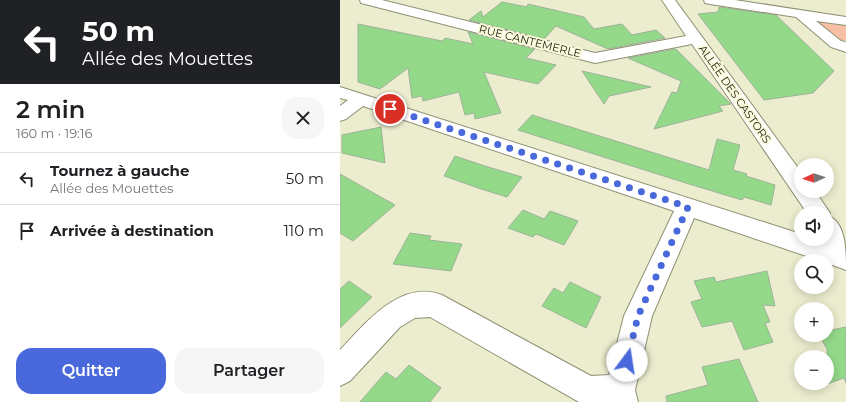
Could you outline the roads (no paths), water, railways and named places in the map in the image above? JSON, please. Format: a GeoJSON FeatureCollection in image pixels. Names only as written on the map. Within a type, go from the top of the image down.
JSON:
{"type":"FeatureCollection","features":[{"type":"Feature","properties":{"kind":"street","name":"RUE CANTEMERLE"},"geometry":{"type":"LineString","coordinates":[[366,0],[595,58],[696,39]]}},
{"type":"Feature","properties":{"kind":"street","name":"ALLÉE DES CASTORS"},"geometry":{"type":"LineString","coordinates":[[668,0],[794,178]]}},
{"type":"Feature","properties":{"kind":"street"},"geometry":{"type":"LineString","coordinates":[[710,0],[846,21]]}},
{"type":"Feature","properties":{"kind":"street"},"geometry":{"type":"LineString","coordinates":[[799,13],[836,44],[846,47]]}},
{"type":"Feature","properties":{"kind":"street"},"geometry":{"type":"LineString","coordinates":[[340,92],[846,259]]}},
{"type":"Feature","properties":{"kind":"street"},"geometry":{"type":"LineString","coordinates":[[340,115],[361,99]]}},
{"type":"Feature","properties":{"kind":"street"},"geometry":{"type":"LineString","coordinates":[[340,371],[390,318],[411,306],[433,304],[589,391],[621,396],[638,316],[688,207]]}},
{"type":"Feature","properties":{"kind":"street"},"geometry":{"type":"LineString","coordinates":[[834,235],[846,252]]}}]}
